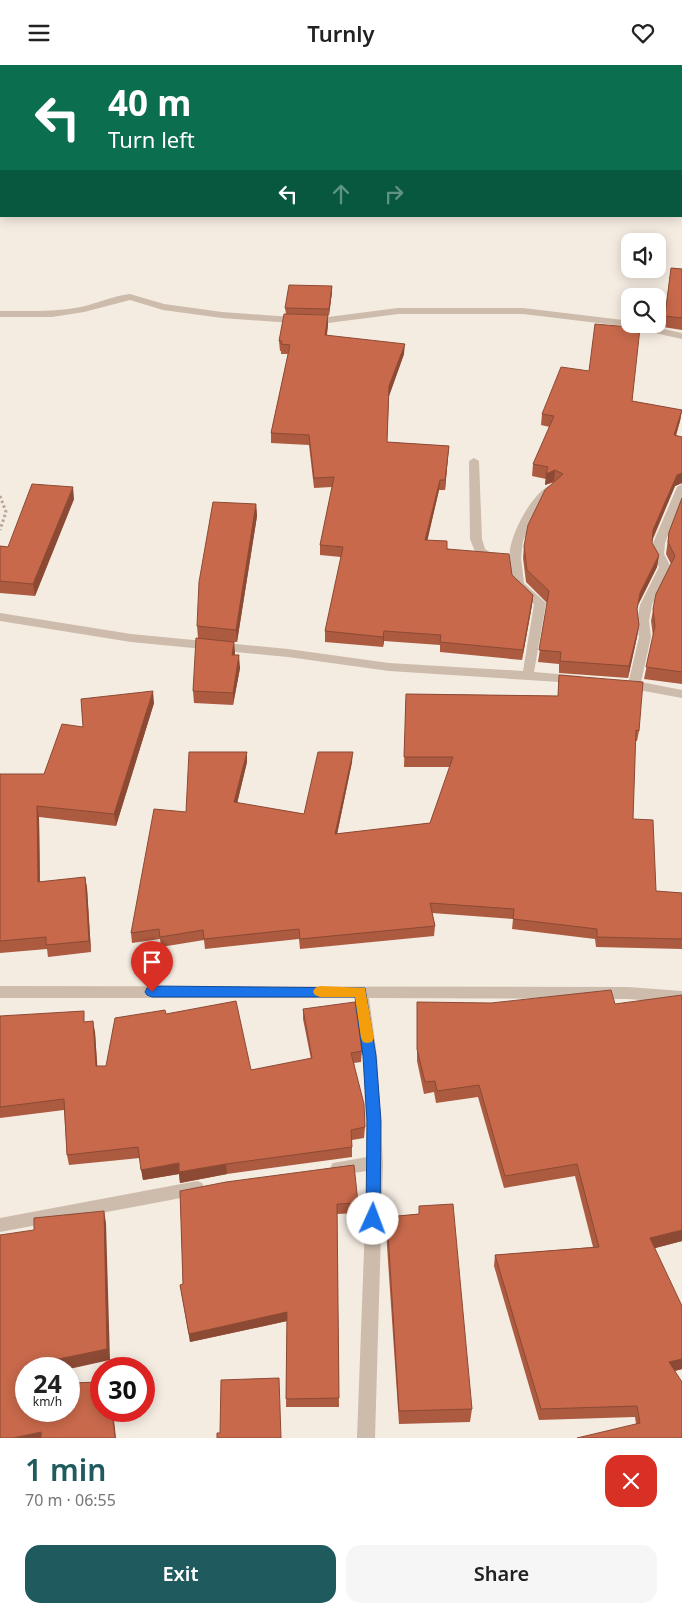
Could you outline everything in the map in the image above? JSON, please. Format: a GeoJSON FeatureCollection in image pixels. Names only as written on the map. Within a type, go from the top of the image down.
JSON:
{"type":"FeatureCollection","features":[{"type":"Feature","properties":{"kind":"street"},"geometry":{"type":"LineString","coordinates":[[0,314],[52,314],[84,309],[120,298],[130,297],[163,307],[222,315],[278,319],[328,320],[398,311],[523,311],[623,323],[682,335]]}},
{"type":"Feature","properties":{"kind":"street"},"geometry":{"type":"LineString","coordinates":[[474,461],[476,539],[480,551],[496,560],[515,558]]}},
{"type":"Feature","properties":{"kind":"street"},"geometry":{"type":"LineString","coordinates":[[528,675],[540,603],[518,584],[515,558],[517,541],[538,499],[555,486]]}},
{"type":"Feature","properties":{"kind":"street"},"geometry":{"type":"LineString","coordinates":[[634,685],[644,637],[643,621],[646,605],[665,567],[658,554],[659,543],[682,487]]}},
{"type":"Feature","properties":{"kind":"street"},"geometry":{"type":"LineString","coordinates":[[0,617],[131,638],[288,653],[389,667],[584,680]]}},
{"type":"Feature","properties":{"kind":"street"},"geometry":{"type":"LineString","coordinates":[[618,683],[682,694]]}},
{"type":"Feature","properties":{"kind":"street"},"geometry":{"type":"LineString","coordinates":[[0,992],[628,993],[682,997]]}},
{"type":"Feature","properties":{"kind":"street"},"geometry":{"type":"LineString","coordinates":[[361,992],[370,1056],[375,1163],[366,1438]]}},
{"type":"Feature","properties":{"kind":"street"},"geometry":{"type":"LineString","coordinates":[[326,1170],[375,1163]]}},
{"type":"Feature","properties":{"kind":"street"},"geometry":{"type":"LineString","coordinates":[[0,1225],[207,1187]]}},
{"type":"Feature","properties":{"kind":"path"},"geometry":{"type":"LineString","coordinates":[[0,496],[6,512],[0,530]]}},
{"type":"Feature","properties":{"kind":"building"},"geometry":{"type":"Polygon","coordinates":[[[671,268],[682,269],[682,318],[666,316],[671,268]]]}},
{"type":"Feature","properties":{"kind":"building"},"geometry":{"type":"Polygon","coordinates":[[[289,285],[332,286],[329,309],[285,308],[289,285]]]}},
{"type":"Feature","properties":{"kind":"building"},"geometry":{"type":"Polygon","coordinates":[[[284,314],[328,315],[325,335],[405,344],[389,386],[387,442],[449,446],[445,480],[440,480],[425,540],[447,541],[447,549],[509,554],[512,575],[533,595],[523,650],[440,642],[441,635],[384,631],[383,637],[325,631],[343,547],[320,545],[334,477],[314,478],[309,435],[271,433],[290,345],[281,344],[282,341],[279,341],[284,314]]]}},
{"type":"Feature","properties":{"kind":"building"},"geometry":{"type":"Polygon","coordinates":[[[595,324],[621,326],[621,333],[639,333],[632,401],[682,410],[674,435],[682,437],[682,473],[677,475],[653,530],[652,543],[659,555],[640,593],[637,609],[639,625],[629,666],[560,661],[561,652],[539,650],[549,591],[527,570],[524,546],[528,525],[545,490],[563,474],[555,470],[546,474],[548,467],[533,464],[554,416],[542,414],[561,367],[589,371],[595,324]]]}},
{"type":"Feature","properties":{"kind":"building"},"geometry":{"type":"Polygon","coordinates":[[[32,484],[73,487],[33,584],[0,581],[0,546],[8,547],[32,484]]]}},
{"type":"Feature","properties":{"kind":"building"},"geometry":{"type":"Polygon","coordinates":[[[682,498],[682,672],[646,667],[655,626],[653,609],[656,594],[675,556],[668,542],[669,532],[682,498]]]}},
{"type":"Feature","properties":{"kind":"building"},"geometry":{"type":"Polygon","coordinates":[[[213,502],[256,504],[236,630],[197,626],[199,582],[213,502]]]}},
{"type":"Feature","properties":{"kind":"building"},"geometry":{"type":"Polygon","coordinates":[[[196,638],[234,642],[232,655],[239,655],[233,693],[193,691],[196,638]]]}},
{"type":"Feature","properties":{"kind":"building"},"geometry":{"type":"Polygon","coordinates":[[[559,675],[643,682],[639,731],[636,730],[633,819],[653,820],[656,891],[682,893],[682,939],[597,937],[597,929],[513,919],[514,909],[430,903],[435,926],[300,939],[299,929],[204,939],[203,930],[160,937],[159,929],[131,933],[154,809],[186,812],[189,752],[247,752],[234,802],[304,814],[318,752],[353,752],[335,834],[430,823],[453,757],[404,757],[406,694],[558,696],[559,675]]]}},
{"type":"Feature","properties":{"kind":"building"},"geometry":{"type":"Polygon","coordinates":[[[153,691],[114,814],[37,806],[38,882],[85,877],[89,941],[46,945],[46,937],[0,941],[0,774],[44,774],[62,724],[83,727],[81,699],[153,691]]]}},
{"type":"Feature","properties":{"kind":"building"},"geometry":{"type":"Polygon","coordinates":[[[611,990],[615,1004],[682,995],[682,1230],[650,1238],[682,1306],[682,1359],[669,1362],[682,1382],[682,1438],[577,1438],[640,1423],[637,1406],[541,1409],[495,1255],[599,1247],[577,1164],[505,1176],[479,1085],[437,1091],[435,1081],[425,1082],[417,1049],[417,1002],[491,1003],[611,990]]]}},
{"type":"Feature","properties":{"kind":"building"},"geometry":{"type":"Polygon","coordinates":[[[236,1001],[251,1070],[312,1058],[303,1009],[355,1002],[362,1051],[351,1053],[364,1104],[365,1127],[351,1130],[352,1147],[179,1172],[179,1163],[141,1170],[138,1147],[67,1155],[64,1099],[0,1107],[0,1016],[84,1011],[84,1022],[93,1021],[96,1066],[106,1066],[115,1018],[165,1010],[166,1014],[236,1001]]]}},
{"type":"Feature","properties":{"kind":"building"},"geometry":{"type":"Polygon","coordinates":[[[354,1165],[358,1203],[337,1204],[339,1398],[286,1399],[287,1312],[189,1334],[180,1285],[183,1284],[180,1191],[226,1182],[354,1165]]]}},
{"type":"Feature","properties":{"kind":"building"},"geometry":{"type":"Polygon","coordinates":[[[453,1204],[472,1409],[399,1411],[387,1217],[419,1214],[419,1206],[453,1204]]]}},
{"type":"Feature","properties":{"kind":"building"},"geometry":{"type":"Polygon","coordinates":[[[104,1211],[107,1349],[68,1357],[15,1357],[15,1422],[80,1422],[80,1383],[90,1382],[90,1422],[113,1422],[115,1438],[41,1438],[41,1432],[13,1438],[0,1438],[0,1235],[34,1230],[34,1218],[104,1211]]]}},
{"type":"Feature","properties":{"kind":"building"},"geometry":{"type":"Polygon","coordinates":[[[279,1378],[281,1438],[217,1438],[217,1433],[220,1433],[221,1380],[279,1378]]]}},
{"type":"Feature","properties":{"kind":"slow traffic"},"geometry":{"type":"LineString","coordinates":[[320,992],[361,992],[367,1038]]}},
{"type":"Feature","properties":{"kind":"route"},"geometry":{"type":"LineString","coordinates":[[152,992],[361,992],[370,1056],[374,1121],[373,1219]]}}]}
